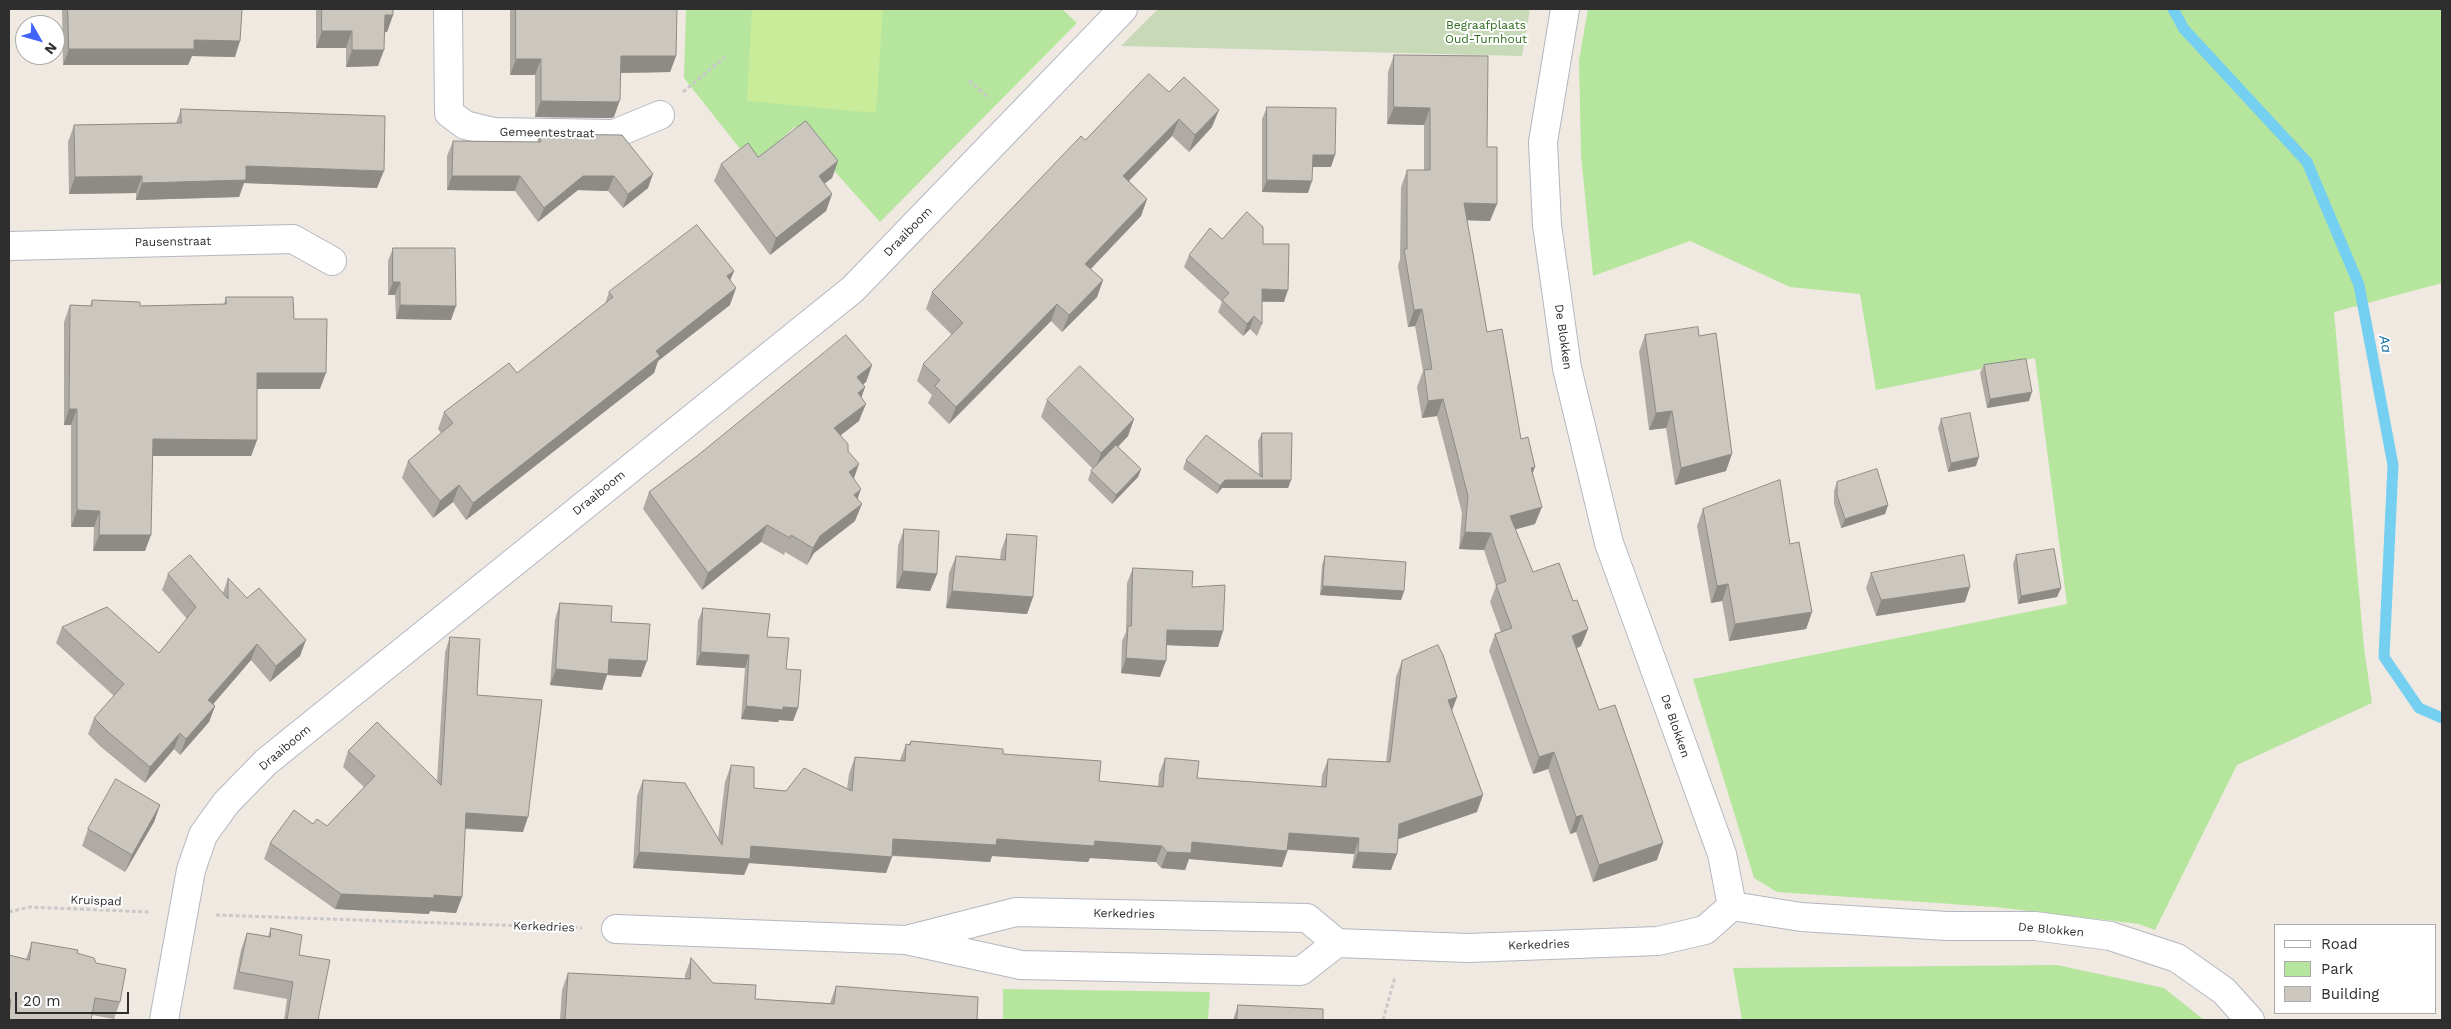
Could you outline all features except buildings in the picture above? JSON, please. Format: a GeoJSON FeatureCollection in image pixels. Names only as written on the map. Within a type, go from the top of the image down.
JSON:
{"type":"FeatureCollection","features":[{"type":"Feature","properties":{"kind":"street","name":"Gemeentestraat"},"geometry":{"type":"LineString","coordinates":[[448,9],[449,113],[465,124],[494,132],[614,134],[660,115]]}},
{"type":"Feature","properties":{"kind":"street","name":"Draaiboom"},"geometry":{"type":"LineString","coordinates":[[164,1020],[191,870],[203,835],[226,803],[266,762],[853,289],[1122,9]]}},
{"type":"Feature","properties":{"kind":"street","name":"De Blokken"},"geometry":{"type":"LineString","coordinates":[[1566,9],[1542,142],[1547,225],[1567,368],[1610,543],[1722,854],[1732,906],[1801,917],[1947,926],[2035,926],[2110,936],[2177,958],[2224,991],[2250,1020]]}},
{"type":"Feature","properties":{"kind":"street","name":"Pausenstraat"},"geometry":{"type":"LineString","coordinates":[[9,246],[293,239],[332,261]]}},
{"type":"Feature","properties":{"kind":"street","name":"Kerkedries"},"geometry":{"type":"LineString","coordinates":[[906,940],[1016,912],[1307,918],[1337,943],[1403,946],[1468,948],[1658,941],[1706,930],[1732,906]]}},
{"type":"Feature","properties":{"kind":"street","name":"Kerkedries"},"geometry":{"type":"LineString","coordinates":[[616,929],[906,940],[1021,965],[1301,971],[1337,943]]}},
{"type":"Feature","properties":{"kind":"path"},"geometry":{"type":"LineString","coordinates":[[660,115],[690,85],[725,57]]}},
{"type":"Feature","properties":{"kind":"path","name":"Kruispad"},"geometry":{"type":"LineString","coordinates":[[9,912],[29,908],[183,913]]}},
{"type":"Feature","properties":{"kind":"path","name":"Kerkedries"},"geometry":{"type":"LineString","coordinates":[[183,913],[616,929]]}},
{"type":"Feature","properties":{"kind":"path"},"geometry":{"type":"LineString","coordinates":[[1383,1020],[1403,946]]}},
{"type":"Feature","properties":{"kind":"green space"},"geometry":{"type":"Polygon","coordinates":[[[686,9],[1062,9],[1077,23],[880,222],[795,127],[752,164],[684,78],[686,9]]]}},
{"type":"Feature","properties":{"kind":"green space"},"geometry":{"type":"Polygon","coordinates":[[[752,9],[883,9],[876,113],[747,101],[752,9]]]}},
{"type":"Feature","properties":{"kind":"green space","name":"Begraafplaats Oud-Turnhout"},"geometry":{"type":"Polygon","coordinates":[[[1158,9],[1530,9],[1522,56],[1121,46],[1158,9]]]}},
{"type":"Feature","properties":{"kind":"green space"},"geometry":{"type":"Polygon","coordinates":[[[1588,9],[2442,9],[2442,283],[2334,312],[2364,648],[2372,703],[2237,765],[2155,930],[2139,924],[1995,907],[1777,892],[1754,878],[1693,679],[2067,604],[2035,358],[1876,390],[1860,294],[1790,287],[1690,241],[1593,276],[1581,155],[1579,60],[1588,9]]]}},
{"type":"Feature","properties":{"kind":"green space"},"geometry":{"type":"Polygon","coordinates":[[[2057,965],[2164,988],[2204,1020],[1742,1020],[1733,968],[2057,965]]]}},
{"type":"Feature","properties":{"kind":"green space"},"geometry":{"type":"Polygon","coordinates":[[[1003,989],[1210,992],[1208,1020],[1003,1020],[1003,989]]]}},
{"type":"Feature","properties":{"kind":"waterway","name":"Aa"},"geometry":{"type":"LineString","coordinates":[[2173,9],[2184,29],[2307,162],[2359,285],[2393,465],[2384,657],[2419,708],[2442,718]]}}]}
